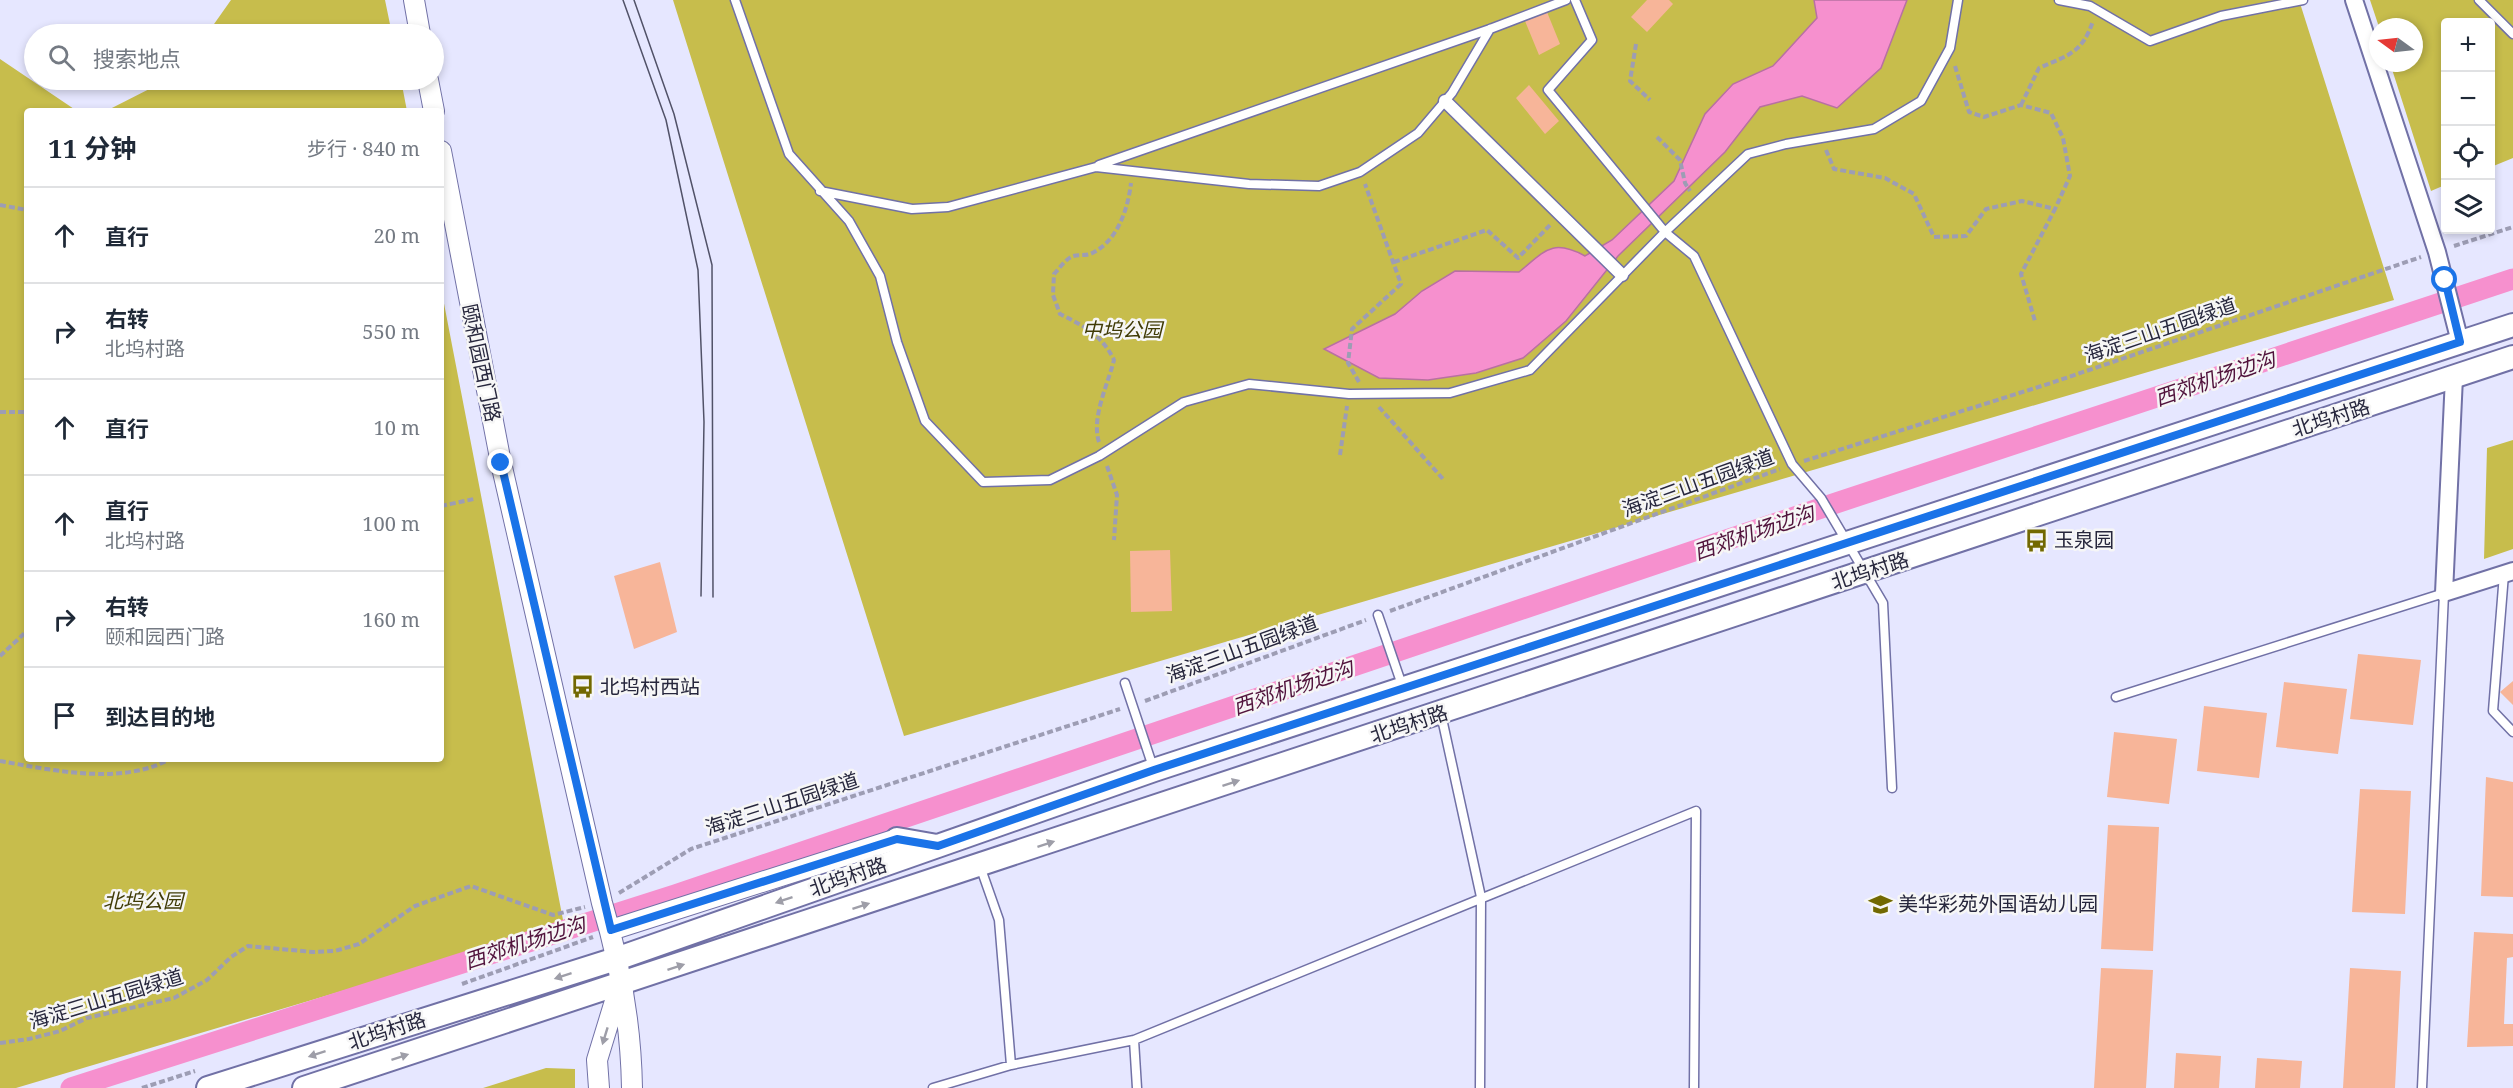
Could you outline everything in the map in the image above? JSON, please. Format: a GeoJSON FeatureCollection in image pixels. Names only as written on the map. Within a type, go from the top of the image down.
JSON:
{"type":"FeatureCollection","features":[{"type":"Feature","properties":{"kind":"main road","name":"北坞村路"},"geometry":{"type":"LineString","coordinates":[[208,1088],[619,958],[938,846],[1150,760],[1404,688],[2513,325]]}},
{"type":"Feature","properties":{"kind":"main road","name":"北坞村路"},"geometry":{"type":"LineString","coordinates":[[304,1088],[620,986],[2513,357]]}},
{"type":"Feature","properties":{"kind":"main road"},"geometry":{"type":"LineString","coordinates":[[897,839],[938,846]]}},
{"type":"Feature","properties":{"kind":"street"},"geometry":{"type":"LineString","coordinates":[[414,0],[418,24]]}},
{"type":"Feature","properties":{"kind":"street"},"geometry":{"type":"LineString","coordinates":[[2354,0],[2437,252],[2460,342]]}},
{"type":"Feature","properties":{"kind":"street"},"geometry":{"type":"LineString","coordinates":[[430,90],[433,108]]}},
{"type":"Feature","properties":{"kind":"street"},"geometry":{"type":"LineString","coordinates":[[1445,101],[1622,275]]}},
{"type":"Feature","properties":{"kind":"street","name":"颐和园西门路"},"geometry":{"type":"LineString","coordinates":[[444,167],[501,463],[602,903],[619,958],[620,986]]}},
{"type":"Feature","properties":{"kind":"street"},"geometry":{"type":"LineString","coordinates":[[2454,377],[2444,593],[2508,572]]}},
{"type":"Feature","properties":{"kind":"street","name":"北坞村路"},"geometry":{"type":"LineString","coordinates":[[611,930],[897,839]]}},
{"type":"Feature","properties":{"kind":"street"},"geometry":{"type":"LineString","coordinates":[[599,1088],[597,1060],[620,986]]}},
{"type":"Feature","properties":{"kind":"street"},"geometry":{"type":"LineString","coordinates":[[620,986],[631,1043],[632,1088]]}},
{"type":"Feature","properties":{"kind":"lane"},"geometry":{"type":"LineString","coordinates":[[735,0],[789,154],[849,221],[880,276],[897,342],[925,421],[983,482],[1050,480],[1103,454],[1184,402],[1249,384],[1349,394],[1450,393],[1530,370],[1665,232],[1748,154],[1786,144],[1822,140],[1874,129],[1921,101],[1950,48],[1958,0]]}},
{"type":"Feature","properties":{"kind":"lane"},"geometry":{"type":"LineString","coordinates":[[820,191],[912,209],[948,207],[1096,166],[1490,29],[1566,0]]}},
{"type":"Feature","properties":{"kind":"lane"},"geometry":{"type":"LineString","coordinates":[[1575,0],[1592,40],[1548,90],[1665,232],[1694,256],[1792,464],[1821,498],[1883,603],[1892,788]]}},
{"type":"Feature","properties":{"kind":"lane"},"geometry":{"type":"LineString","coordinates":[[2059,0],[2090,6],[2150,41],[2221,16],[2303,0]]}},
{"type":"Feature","properties":{"kind":"lane"},"geometry":{"type":"LineString","coordinates":[[2479,0],[2513,34]]}},
{"type":"Feature","properties":{"kind":"lane"},"geometry":{"type":"LineString","coordinates":[[1096,166],[1249,184],[1319,186],[1360,172],[1418,133],[1445,101],[1490,29]]}},
{"type":"Feature","properties":{"kind":"lane"},"geometry":{"type":"LineString","coordinates":[[2508,572],[2493,711],[2513,732]]}},
{"type":"Feature","properties":{"kind":"lane"},"geometry":{"type":"LineString","coordinates":[[2116,697],[2444,593],[2422,1088]]}},
{"type":"Feature","properties":{"kind":"lane"},"geometry":{"type":"LineString","coordinates":[[1378,615],[1404,688]]}},
{"type":"Feature","properties":{"kind":"lane"},"geometry":{"type":"LineString","coordinates":[[1125,682],[1150,760]]}},
{"type":"Feature","properties":{"kind":"lane"},"geometry":{"type":"LineString","coordinates":[[1441,713],[1481,897],[1480,1088]]}},
{"type":"Feature","properties":{"kind":"lane"},"geometry":{"type":"LineString","coordinates":[[933,1088],[1011,1065],[1134,1040],[1696,811],[1694,1088]]}},
{"type":"Feature","properties":{"kind":"lane"},"geometry":{"type":"LineString","coordinates":[[980,866],[999,920],[1011,1065]]}},
{"type":"Feature","properties":{"kind":"lane"},"geometry":{"type":"LineString","coordinates":[[1134,1040],[1137,1088]]}},
{"type":"Feature","properties":{"kind":"path"},"geometry":{"type":"LineString","coordinates":[[2021,105],[2039,68],[2065,57],[2086,43],[2097,10]]}},
{"type":"Feature","properties":{"kind":"path"},"geometry":{"type":"LineString","coordinates":[[1636,44],[1630,81],[1650,99]]}},
{"type":"Feature","properties":{"kind":"path"},"geometry":{"type":"LineString","coordinates":[[1950,48],[1970,112],[1984,117],[2021,105],[2051,113],[2063,138],[2070,176],[2021,274],[2035,321]]}},
{"type":"Feature","properties":{"kind":"path"},"geometry":{"type":"LineString","coordinates":[[1657,137],[1680,160],[1685,183],[1697,202]]}},
{"type":"Feature","properties":{"kind":"path"},"geometry":{"type":"LineString","coordinates":[[1822,140],[1834,169],[1885,178],[1914,194],[1934,237],[1966,236],[1986,209],[2022,201],[2055,209]]}},
{"type":"Feature","properties":{"kind":"path"},"geometry":{"type":"LineString","coordinates":[[1114,540],[1117,495],[1096,433],[1114,360],[1107,345],[1089,328],[1060,314],[1053,295],[1054,274],[1071,257],[1089,255],[1103,246],[1119,227],[1129,199],[1133,170]]}},
{"type":"Feature","properties":{"kind":"path"},"geometry":{"type":"LineString","coordinates":[[1360,172],[1401,284],[1352,329],[1348,363],[1367,394],[1443,479]]}},
{"type":"Feature","properties":{"kind":"path"},"geometry":{"type":"LineString","coordinates":[[0,205],[24,209]]}},
{"type":"Feature","properties":{"kind":"path"},"geometry":{"type":"LineString","coordinates":[[1394,262],[1487,230],[1518,258],[1560,215]]}},
{"type":"Feature","properties":{"kind":"path","name":"海淀三山五园绿道"},"geometry":{"type":"LineString","coordinates":[[0,1043],[29,1040],[60,1031],[87,1018],[174,998],[207,980],[231,957],[248,946],[313,952],[335,951],[359,944],[415,906],[457,889],[471,886],[553,915],[602,903],[691,849],[1131,705],[1792,464],[2051,383],[2513,227]]}},
{"type":"Feature","properties":{"kind":"path"},"geometry":{"type":"LineString","coordinates":[[1340,455],[1349,394]]}},
{"type":"Feature","properties":{"kind":"path"},"geometry":{"type":"LineString","coordinates":[[0,412],[24,412]]}},
{"type":"Feature","properties":{"kind":"path"},"geometry":{"type":"LineString","coordinates":[[444,505],[474,499]]}},
{"type":"Feature","properties":{"kind":"path"},"geometry":{"type":"LineString","coordinates":[[0,656],[24,634]]}},
{"type":"Feature","properties":{"kind":"path"},"geometry":{"type":"LineString","coordinates":[[0,761],[73,774],[151,770],[165,762]]}},
{"type":"Feature","properties":{"kind":"green space"},"geometry":{"type":"Polygon","coordinates":[[[231,0],[385,0],[390,24],[214,24],[231,0]]]}},
{"type":"Feature","properties":{"kind":"green space","name":"中坞公园"},"geometry":{"type":"Polygon","coordinates":[[[673,0],[2299,0],[2394,300],[904,736],[673,0]]]}},
{"type":"Feature","properties":{"kind":"green space"},"geometry":{"type":"Polygon","coordinates":[[[2370,0],[2513,0],[2513,158],[2495,165],[2495,18],[2441,18],[2441,187],[2431,191],[2393,72],[2423,72],[2423,18],[2376,18],[2370,0]]]}},
{"type":"Feature","properties":{"kind":"green space","name":"北坞公园"},"geometry":{"type":"Polygon","coordinates":[[[0,59],[24,75],[24,90],[46,90],[73,108],[24,108],[24,762],[444,762],[444,304],[564,925],[16,1088],[0,1088],[0,59]]]}},
{"type":"Feature","properties":{"kind":"green space"},"geometry":{"type":"Polygon","coordinates":[[[147,90],[403,90],[406,108],[112,108],[147,90]]]}},
{"type":"Feature","properties":{"kind":"green space"},"geometry":{"type":"Polygon","coordinates":[[[2513,440],[2513,549],[2484,559],[2487,448],[2513,440]]]}},
{"type":"Feature","properties":{"kind":"green space"},"geometry":{"type":"Polygon","coordinates":[[[546,1068],[575,1069],[575,1088],[483,1088],[546,1068]]]}},
{"type":"Feature","properties":{"kind":"shaded area"},"geometry":{"type":"Polygon","coordinates":[[[1814,0],[1907,0],[1881,68],[1837,108],[1802,96],[1760,107],[1725,152],[1618,256],[1566,321],[1523,358],[1476,373],[1428,380],[1379,378],[1324,349],[1395,314],[1422,291],[1455,271],[1519,272],[1549,249],[1564,248],[1585,256],[1612,240],[1674,181],[1705,114],[1733,84],[1773,66],[1817,18],[1814,0]]]}},
{"type":"Feature","properties":{"kind":"building"},"geometry":{"type":"Polygon","coordinates":[[[1647,0],[1669,0],[1673,4],[1647,32],[1631,17],[1647,0]]]}},
{"type":"Feature","properties":{"kind":"building"},"geometry":{"type":"Polygon","coordinates":[[[1547,12],[1560,44],[1539,55],[1525,21],[1547,12]]]}},
{"type":"Feature","properties":{"kind":"building"},"geometry":{"type":"Polygon","coordinates":[[[1529,85],[1559,121],[1545,134],[1516,98],[1529,85]]]}},
{"type":"Feature","properties":{"kind":"building"},"geometry":{"type":"Polygon","coordinates":[[[1170,550],[1172,611],[1131,612],[1130,551],[1170,550]]]}},
{"type":"Feature","properties":{"kind":"building"},"geometry":{"type":"Polygon","coordinates":[[[660,562],[677,632],[634,649],[614,576],[660,562]]]}},
{"type":"Feature","properties":{"kind":"building"},"geometry":{"type":"Polygon","coordinates":[[[2358,654],[2421,660],[2413,725],[2350,719],[2358,654]]]}},
{"type":"Feature","properties":{"kind":"building"},"geometry":{"type":"Polygon","coordinates":[[[2513,681],[2513,705],[2500,692],[2513,681]]]}},
{"type":"Feature","properties":{"kind":"building"},"geometry":{"type":"Polygon","coordinates":[[[2284,682],[2347,689],[2338,754],[2276,747],[2284,682]]]}},
{"type":"Feature","properties":{"kind":"building"},"geometry":{"type":"Polygon","coordinates":[[[2204,706],[2267,713],[2259,778],[2197,771],[2204,706]]]}},
{"type":"Feature","properties":{"kind":"building"},"geometry":{"type":"Polygon","coordinates":[[[2114,732],[2177,739],[2169,804],[2107,797],[2114,732]]]}},
{"type":"Feature","properties":{"kind":"building"},"geometry":{"type":"Polygon","coordinates":[[[2486,777],[2513,782],[2513,897],[2481,896],[2486,777]]]}},
{"type":"Feature","properties":{"kind":"building"},"geometry":{"type":"Polygon","coordinates":[[[2360,789],[2411,791],[2405,914],[2352,912],[2360,789]]]}},
{"type":"Feature","properties":{"kind":"building"},"geometry":{"type":"Polygon","coordinates":[[[2108,825],[2159,827],[2153,951],[2101,949],[2108,825]]]}},
{"type":"Feature","properties":{"kind":"building"},"geometry":{"type":"Polygon","coordinates":[[[2474,932],[2513,934],[2513,957],[2507,958],[2504,1024],[2513,1024],[2513,1046],[2467,1047],[2474,932]]]}},
{"type":"Feature","properties":{"kind":"building"},"geometry":{"type":"Polygon","coordinates":[[[2101,968],[2153,970],[2146,1088],[2094,1088],[2101,968]]]}},
{"type":"Feature","properties":{"kind":"building"},"geometry":{"type":"Polygon","coordinates":[[[2350,968],[2401,971],[2395,1088],[2343,1088],[2350,968]]]}},
{"type":"Feature","properties":{"kind":"building"},"geometry":{"type":"Polygon","coordinates":[[[2176,1053],[2221,1056],[2219,1088],[2174,1088],[2176,1053]]]}},
{"type":"Feature","properties":{"kind":"building"},"geometry":{"type":"Polygon","coordinates":[[[2257,1058],[2302,1061],[2300,1088],[2255,1088],[2257,1058]]]}},
{"type":"Feature","properties":{"kind":"waterway","name":"西郊机场边沟"},"geometry":{"type":"LineString","coordinates":[[71,1088],[675,895],[1836,503],[2513,279]]}},
{"type":"Feature","properties":{"kind":"tram line"},"geometry":{"type":"LineString","coordinates":[[623,0],[666,120],[698,270],[704,422],[701,596]]}},
{"type":"Feature","properties":{"kind":"tram line"},"geometry":{"type":"LineString","coordinates":[[634,0],[674,114],[712,265],[713,597]]}},
{"type":"Feature","properties":{"kind":"place","name":"玉泉园"},"geometry":{"type":"Point","coordinates":[2036,540]}},
{"type":"Feature","properties":{"kind":"place","name":"北坞村西站"},"geometry":{"type":"Point","coordinates":[582,687]}},
{"type":"Feature","properties":{"kind":"place","name":"美华彩苑外国语幼儿园"},"geometry":{"type":"Point","coordinates":[1880,904]}},
{"type":"Feature","properties":{"kind":"route"},"geometry":{"type":"LineString","coordinates":[[501,463],[602,903],[611,930],[897,839],[938,846],[1154,770],[2460,342],[2445,280]]}}]}
